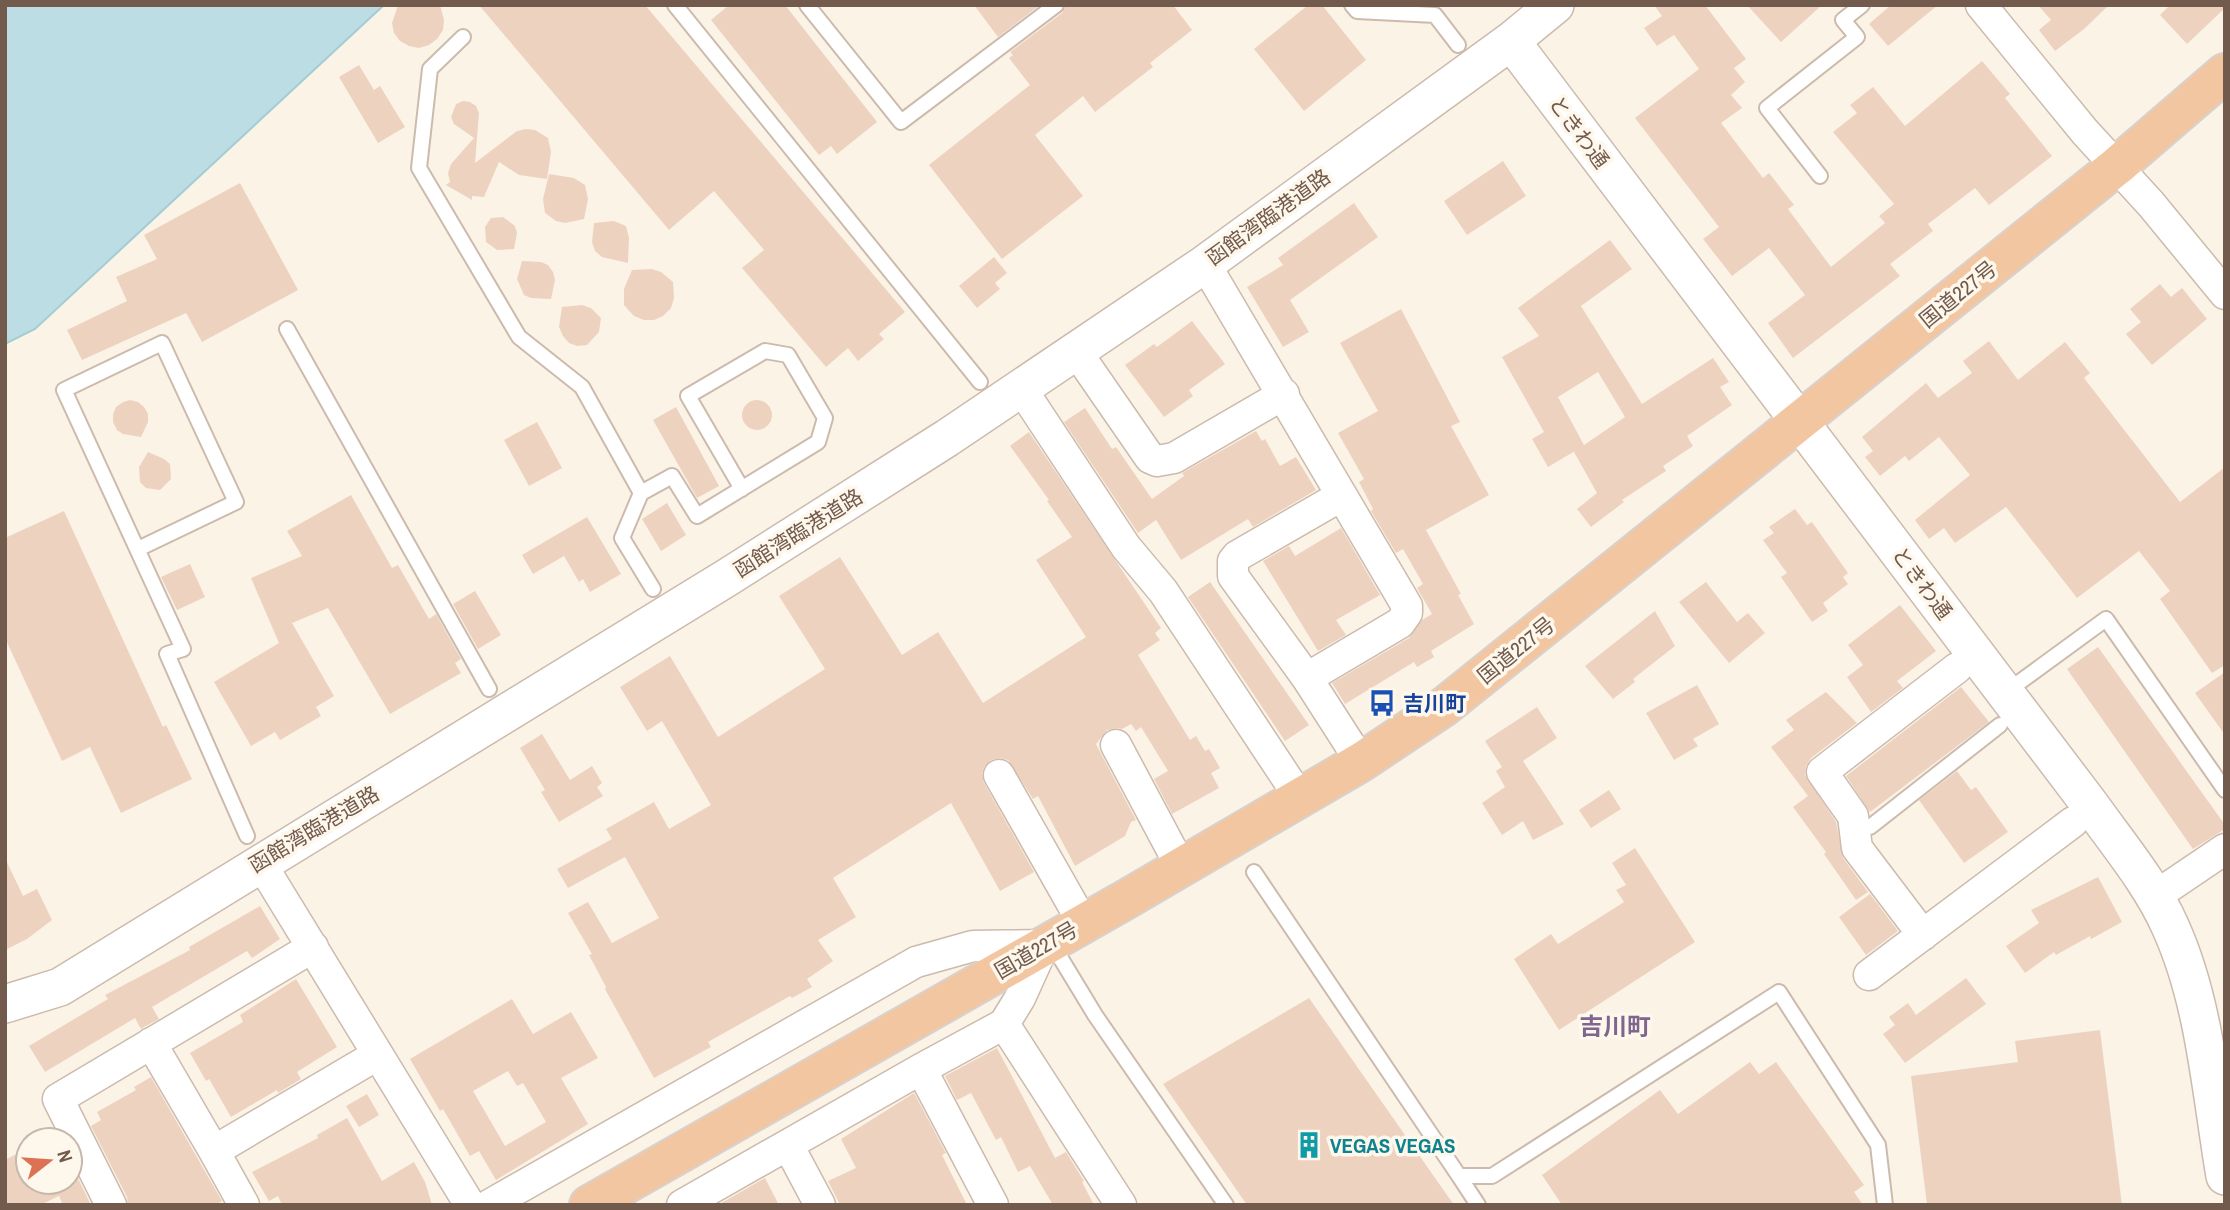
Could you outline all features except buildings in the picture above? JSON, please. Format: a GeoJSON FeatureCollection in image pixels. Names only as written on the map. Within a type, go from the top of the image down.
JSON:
{"type":"FeatureCollection","features":[{"type":"Feature","properties":{"kind":"highway","name":"国道227号"},"geometry":{"type":"LineString","coordinates":[[589,1205],[1300,798],[1361,762],[1445,706],[2117,166],[2225,73]]}},
{"type":"Feature","properties":{"kind":"street","name":"函館湾臨港道路"},"geometry":{"type":"LineString","coordinates":[[5,1004],[60,987],[254,849],[728,577],[947,438],[1205,264],[1511,41],[1555,5]]}},
{"type":"Feature","properties":{"kind":"street"},"geometry":{"type":"LineString","coordinates":[[1981,5],[2085,132],[2151,204],[2225,294]]}},
{"type":"Feature","properties":{"kind":"street","name":"ときわ通"},"geometry":{"type":"LineString","coordinates":[[1511,41],[1800,421],[2003,709],[2091,806],[2154,897],[2169,923],[2190,979],[2225,1177]]}},
{"type":"Feature","properties":{"kind":"street"},"geometry":{"type":"LineString","coordinates":[[1205,264],[1407,606],[1407,613],[1400,623],[1307,678]]}},
{"type":"Feature","properties":{"kind":"street"},"geometry":{"type":"LineString","coordinates":[[1076,351],[1150,458],[1157,461],[1174,458],[1284,394]]}},
{"type":"Feature","properties":{"kind":"street"},"geometry":{"type":"LineString","coordinates":[[1021,388],[1126,547],[1163,592],[1300,798]]}},
{"type":"Feature","properties":{"kind":"street"},"geometry":{"type":"LineString","coordinates":[[1340,496],[1237,556],[1233,561],[1233,576],[1307,678],[1361,762]]}},
{"type":"Feature","properties":{"kind":"street"},"geometry":{"type":"LineString","coordinates":[[1923,935],[1857,848],[1853,816],[1822,772],[1957,668]]}},
{"type":"Feature","properties":{"kind":"street"},"geometry":{"type":"LineString","coordinates":[[1116,745],[1181,867]]}},
{"type":"Feature","properties":{"kind":"street"},"geometry":{"type":"LineString","coordinates":[[999,775],[1059,936]]}},
{"type":"Feature","properties":{"kind":"street"},"geometry":{"type":"LineString","coordinates":[[1869,975],[2073,822]]}},
{"type":"Feature","properties":{"kind":"street"},"geometry":{"type":"LineString","coordinates":[[254,849],[470,1205]]}},
{"type":"Feature","properties":{"kind":"street"},"geometry":{"type":"LineString","coordinates":[[2154,897],[2225,849]]}},
{"type":"Feature","properties":{"kind":"street"},"geometry":{"type":"LineString","coordinates":[[682,1205],[1003,1024],[1059,936]]}},
{"type":"Feature","properties":{"kind":"street"},"geometry":{"type":"LineString","coordinates":[[489,1205],[916,962],[973,946],[1059,936]]}},
{"type":"Feature","properties":{"kind":"street"},"geometry":{"type":"LineString","coordinates":[[111,1205],[58,1099],[313,947]]}},
{"type":"Feature","properties":{"kind":"street"},"geometry":{"type":"LineString","coordinates":[[5,1024],[60,987]]}},
{"type":"Feature","properties":{"kind":"street"},"geometry":{"type":"LineString","coordinates":[[1003,1024],[1121,1205]]}},
{"type":"Feature","properties":{"kind":"street"},"geometry":{"type":"LineString","coordinates":[[151,1043],[244,1205]]}},
{"type":"Feature","properties":{"kind":"street"},"geometry":{"type":"LineString","coordinates":[[214,1151],[377,1055]]}},
{"type":"Feature","properties":{"kind":"street"},"geometry":{"type":"LineString","coordinates":[[921,1069],[993,1205]]}},
{"type":"Feature","properties":{"kind":"street"},"geometry":{"type":"LineString","coordinates":[[789,1145],[820,1205]]}},
{"type":"Feature","properties":{"kind":"lane"},"geometry":{"type":"LineString","coordinates":[[675,5],[980,382]]}},
{"type":"Feature","properties":{"kind":"lane"},"geometry":{"type":"LineString","coordinates":[[807,5],[901,122],[1056,5]]}},
{"type":"Feature","properties":{"kind":"lane"},"geometry":{"type":"LineString","coordinates":[[1352,5],[1357,11],[1436,15],[1458,45]]}},
{"type":"Feature","properties":{"kind":"lane"},"geometry":{"type":"LineString","coordinates":[[1820,176],[1767,108],[1857,37],[1843,20],[1862,5]]}},
{"type":"Feature","properties":{"kind":"lane"},"geometry":{"type":"LineString","coordinates":[[463,37],[430,69],[419,169],[519,337],[582,387],[641,493]]}},
{"type":"Feature","properties":{"kind":"lane"},"geometry":{"type":"LineString","coordinates":[[287,329],[489,689]]}},
{"type":"Feature","properties":{"kind":"lane"},"geometry":{"type":"LineString","coordinates":[[138,549],[236,502],[162,342],[64,390],[183,649],[167,654],[254,849]]}},
{"type":"Feature","properties":{"kind":"lane"},"geometry":{"type":"LineString","coordinates":[[653,589],[622,538],[641,493],[672,476],[696,516],[742,489],[818,442],[825,418],[788,355],[765,351],[688,396],[742,489]]}},
{"type":"Feature","properties":{"kind":"lane"},"geometry":{"type":"LineString","coordinates":[[1855,830],[1870,827],[2106,620],[2225,790]]}},
{"type":"Feature","properties":{"kind":"lane"},"geometry":{"type":"LineString","coordinates":[[1254,872],[1478,1205]]}},
{"type":"Feature","properties":{"kind":"lane"},"geometry":{"type":"LineString","coordinates":[[1059,936],[1096,1015],[1226,1205]]}},
{"type":"Feature","properties":{"kind":"lane"},"geometry":{"type":"LineString","coordinates":[[1459,1176],[1492,1176],[1779,992],[1878,1145],[1885,1205]]}},
{"type":"Feature","properties":{"kind":"water"},"geometry":{"type":"Polygon","coordinates":[[[5,5],[384,5],[35,329],[5,344],[5,5]]]}},
{"type":"Feature","properties":{"kind":"place","name":"吉川町"},"geometry":{"type":"Point","coordinates":[1382,703]}},
{"type":"Feature","properties":{"kind":"place","name":"VEGAS VEGAS"},"geometry":{"type":"Point","coordinates":[1309,1145]}},
{"type":"Feature","properties":{"kind":"district","name":"吉川町"},"geometry":{"type":"Point","coordinates":[1615,1026]}}]}
